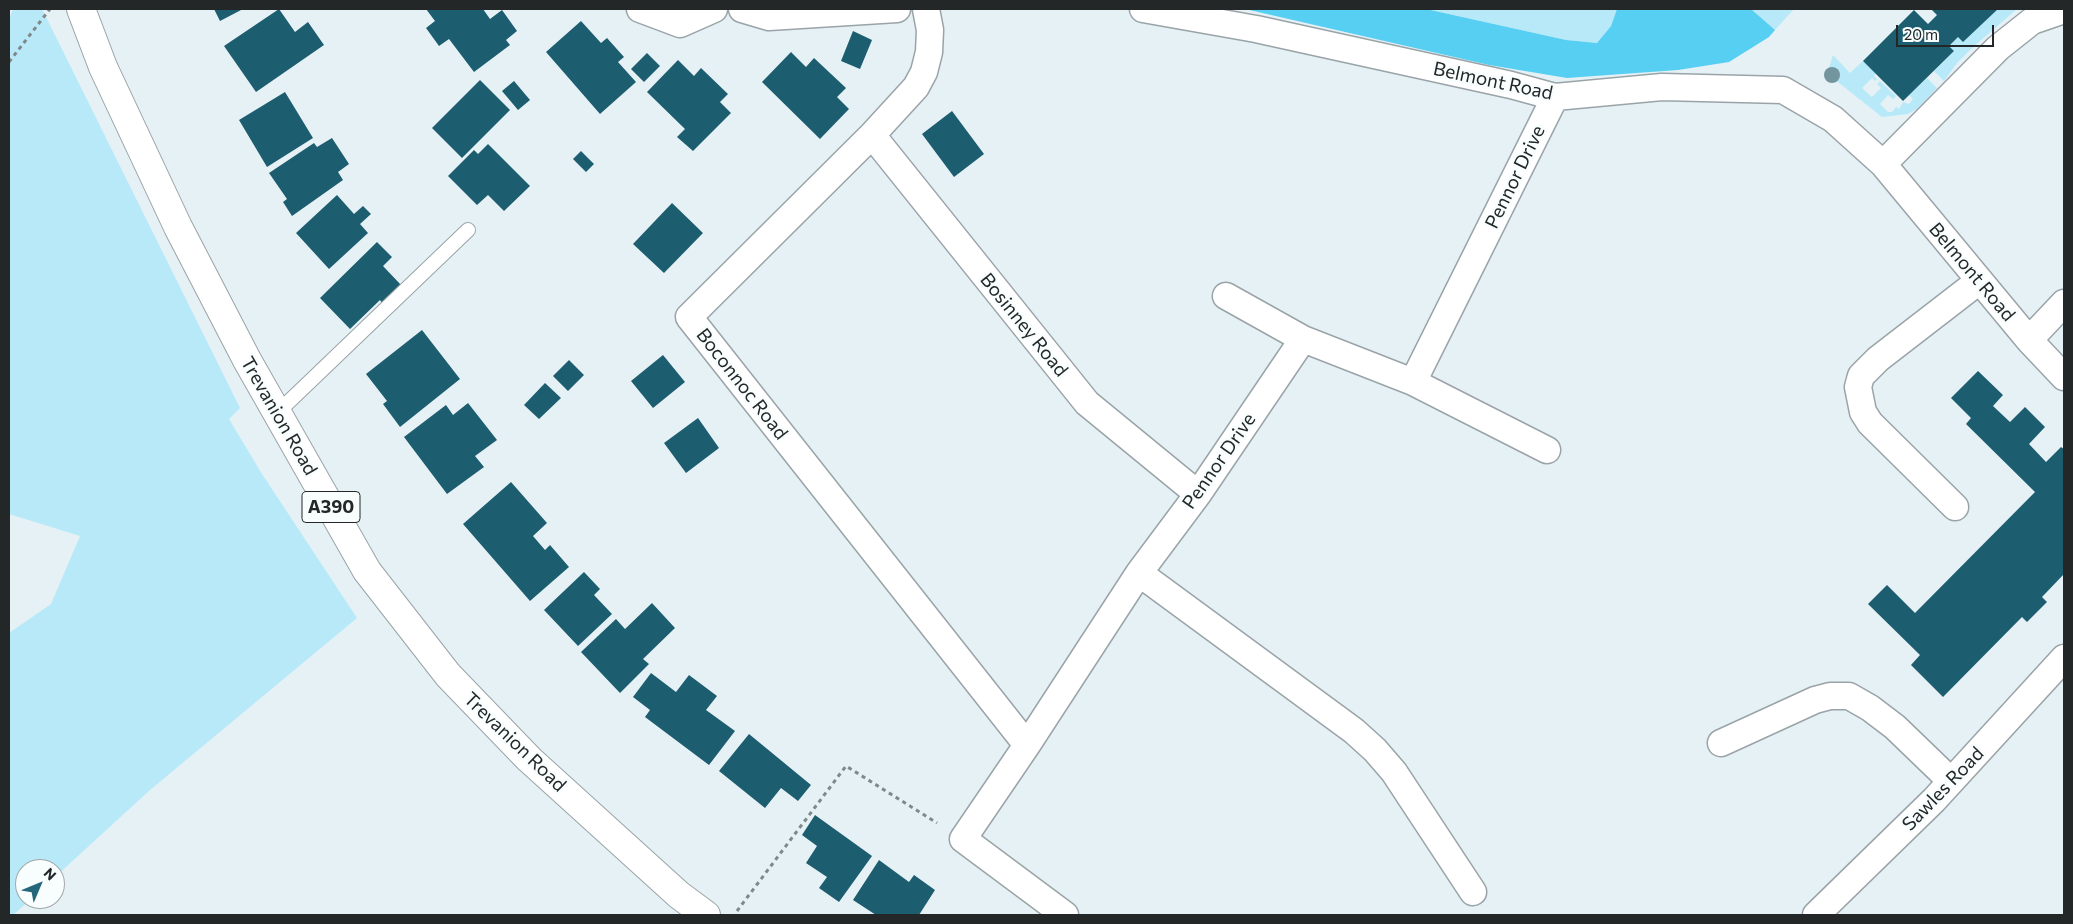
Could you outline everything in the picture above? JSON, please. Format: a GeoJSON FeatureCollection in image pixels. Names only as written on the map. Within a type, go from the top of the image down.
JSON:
{"type":"FeatureCollection","features":[{"type":"Feature","properties":{"kind":"highway","name":"Trevanion Road"},"geometry":{"type":"LineString","coordinates":[[81,9],[103,67],[178,227],[247,360],[367,571],[448,675],[529,759],[679,895],[706,915]]}},
{"type":"Feature","properties":{"kind":"street"},"geometry":{"type":"LineString","coordinates":[[640,9],[680,24],[714,9]]}},
{"type":"Feature","properties":{"kind":"street"},"geometry":{"type":"LineString","coordinates":[[742,9],[769,17],[897,9]]}},
{"type":"Feature","properties":{"kind":"street","name":"Boconnoc Road"},"geometry":{"type":"LineString","coordinates":[[926,9],[930,30],[929,52],[924,72],[916,88],[872,135],[689,317],[1027,745]]}},
{"type":"Feature","properties":{"kind":"street","name":"Belmont Road"},"geometry":{"type":"LineString","coordinates":[[1143,9],[1256,29],[1512,85],[1555,97],[1662,87],[1783,90],[1833,119],[1883,164],[2028,340],[2064,376]]}},
{"type":"Feature","properties":{"kind":"street"},"geometry":{"type":"LineString","coordinates":[[1883,164],[1998,48],[2032,21],[2064,10]]}},
{"type":"Feature","properties":{"kind":"street","name":"Pennor Drive"},"geometry":{"type":"LineString","coordinates":[[1413,382],[1555,97]]}},
{"type":"Feature","properties":{"kind":"street","name":"Bosinney Road"},"geometry":{"type":"LineString","coordinates":[[872,135],[1087,403],[1198,494]]}},
{"type":"Feature","properties":{"kind":"street"},"geometry":{"type":"LineString","coordinates":[[1955,507],[1870,423],[1863,412],[1858,387],[1861,376],[1878,359],[1979,281]]}},
{"type":"Feature","properties":{"kind":"street"},"geometry":{"type":"LineString","coordinates":[[1226,296],[1303,339],[1413,382],[1547,450]]}},
{"type":"Feature","properties":{"kind":"street"},"geometry":{"type":"LineString","coordinates":[[2028,340],[2064,303]]}},
{"type":"Feature","properties":{"kind":"street","name":"Pennor Drive"},"geometry":{"type":"LineString","coordinates":[[963,839],[1027,745],[1139,573],[1198,494],[1303,339]]}},
{"type":"Feature","properties":{"kind":"street"},"geometry":{"type":"LineString","coordinates":[[1139,573],[1354,731],[1374,750],[1394,772],[1473,892]]}},
{"type":"Feature","properties":{"kind":"street","name":"Sawles Road"},"geometry":{"type":"LineString","coordinates":[[1816,915],[1951,781],[2064,658]]}},
{"type":"Feature","properties":{"kind":"street"},"geometry":{"type":"LineString","coordinates":[[1722,743],[1815,700],[1830,696],[1849,696],[1870,708],[1895,727],[1951,781]]}},
{"type":"Feature","properties":{"kind":"street"},"geometry":{"type":"LineString","coordinates":[[963,839],[1065,915]]}},
{"type":"Feature","properties":{"kind":"lane"},"geometry":{"type":"LineString","coordinates":[[277,413],[468,230]]}},
{"type":"Feature","properties":{"kind":"path"},"geometry":{"type":"LineString","coordinates":[[9,62],[50,9]]}},
{"type":"Feature","properties":{"kind":"path"},"geometry":{"type":"LineString","coordinates":[[734,915],[846,766],[963,839]]}},
{"type":"Feature","properties":{"kind":"shaded area"},"geometry":{"type":"Polygon","coordinates":[[[13,9],[42,9],[240,408],[229,419],[262,474],[357,618],[150,790],[65,868],[65,859],[15,859],[15,909],[20,909],[13,915],[9,915],[9,633],[51,604],[80,536],[9,514],[9,19],[13,9]]]}},
{"type":"Feature","properties":{"kind":"shaded area"},"geometry":{"type":"Polygon","coordinates":[[[1245,9],[1426,9],[1566,40],[1597,43],[1611,26],[1617,9],[1751,9],[1775,30],[1769,37],[1729,62],[1678,70],[1567,78],[1489,65],[1245,9]]]}},
{"type":"Feature","properties":{"kind":"shaded area"},"geometry":{"type":"Polygon","coordinates":[[[1426,9],[1617,9],[1611,26],[1597,43],[1566,40],[1426,9]]]}},
{"type":"Feature","properties":{"kind":"shaded area"},"geometry":{"type":"Polygon","coordinates":[[[1751,9],[1794,9],[1775,30],[1751,9]]]}},
{"type":"Feature","properties":{"kind":"shaded area"},"geometry":{"type":"Polygon","coordinates":[[[1998,9],[2017,9],[1971,49],[1957,63],[1944,81],[1934,71],[1954,51],[1949,46],[1958,37],[1963,42],[1998,9]]]}},
{"type":"Feature","properties":{"kind":"shaded area"},"geometry":{"type":"Polygon","coordinates":[[[1833,55],[1850,73],[1863,61],[1876,73],[1874,76],[1877,79],[1875,81],[1872,78],[1862,88],[1872,97],[1881,88],[1877,84],[1880,81],[1896,96],[1893,99],[1888,95],[1880,104],[1888,112],[1892,112],[1896,107],[1899,109],[1903,102],[1909,104],[1913,99],[1909,95],[1927,78],[1937,88],[1917,109],[1908,114],[1882,117],[1834,79],[1829,68],[1833,55]]]}},
{"type":"Feature","properties":{"kind":"building"},"geometry":{"type":"Polygon","coordinates":[[[214,9],[243,9],[220,21],[214,9]]]}},
{"type":"Feature","properties":{"kind":"building"},"geometry":{"type":"Polygon","coordinates":[[[279,9],[295,32],[308,22],[324,45],[256,92],[224,46],[279,9]]]}},
{"type":"Feature","properties":{"kind":"building"},"geometry":{"type":"Polygon","coordinates":[[[426,9],[483,9],[490,19],[502,10],[517,31],[506,40],[510,45],[474,72],[449,39],[439,46],[426,28],[435,21],[426,9]]]}},
{"type":"Feature","properties":{"kind":"building"},"geometry":{"type":"Polygon","coordinates":[[[1931,9],[1998,9],[1963,42],[1958,37],[1949,46],[1954,51],[1903,101],[1863,61],[1914,10],[1928,24],[1937,15],[1931,9]]]}},
{"type":"Feature","properties":{"kind":"building"},"geometry":{"type":"Polygon","coordinates":[[[581,21],[601,43],[607,38],[624,57],[618,62],[636,82],[600,114],[546,52],[581,21]]]}},
{"type":"Feature","properties":{"kind":"building"},"geometry":{"type":"Polygon","coordinates":[[[853,31],[872,40],[860,69],[841,61],[853,31]]]}},
{"type":"Feature","properties":{"kind":"building"},"geometry":{"type":"Polygon","coordinates":[[[791,52],[806,67],[814,58],[846,88],[837,97],[849,109],[820,139],[762,82],[791,52]]]}},
{"type":"Feature","properties":{"kind":"building"},"geometry":{"type":"Polygon","coordinates":[[[647,53],[660,66],[644,82],[631,69],[647,53]]]}},
{"type":"Feature","properties":{"kind":"building"},"geometry":{"type":"Polygon","coordinates":[[[678,60],[694,76],[701,68],[728,94],[720,102],[731,113],[693,151],[677,137],[685,129],[647,92],[678,60]]]}},
{"type":"Feature","properties":{"kind":"building"},"geometry":{"type":"Polygon","coordinates":[[[480,80],[510,110],[462,158],[432,128],[480,80]]]}},
{"type":"Feature","properties":{"kind":"building"},"geometry":{"type":"Polygon","coordinates":[[[514,81],[530,100],[518,110],[502,91],[514,81]]]}},
{"type":"Feature","properties":{"kind":"building"},"geometry":{"type":"Polygon","coordinates":[[[285,92],[313,138],[267,167],[239,120],[285,92]]]}},
{"type":"Feature","properties":{"kind":"building"},"geometry":{"type":"Polygon","coordinates":[[[952,111],[984,154],[954,177],[922,134],[952,111]]]}},
{"type":"Feature","properties":{"kind":"building"},"geometry":{"type":"Polygon","coordinates":[[[332,138],[349,164],[338,172],[343,180],[292,216],[283,202],[287,199],[269,173],[314,143],[317,147],[332,138]]]}},
{"type":"Feature","properties":{"kind":"building"},"geometry":{"type":"Polygon","coordinates":[[[488,144],[530,186],[504,211],[488,195],[477,205],[448,176],[474,150],[478,154],[488,144]]]}},
{"type":"Feature","properties":{"kind":"building"},"geometry":{"type":"Polygon","coordinates":[[[581,151],[594,164],[586,172],[573,159],[581,151]]]}},
{"type":"Feature","properties":{"kind":"building"},"geometry":{"type":"Polygon","coordinates":[[[337,195],[354,214],[363,206],[371,214],[360,224],[368,233],[329,269],[296,233],[337,195]]]}},
{"type":"Feature","properties":{"kind":"building"},"geometry":{"type":"Polygon","coordinates":[[[672,203],[703,233],[664,273],[633,244],[672,203]]]}},
{"type":"Feature","properties":{"kind":"building"},"geometry":{"type":"Polygon","coordinates":[[[377,242],[392,257],[383,266],[401,285],[382,303],[380,300],[350,329],[320,298],[377,242]]]}},
{"type":"Feature","properties":{"kind":"building"},"geometry":{"type":"Polygon","coordinates":[[[422,330],[460,379],[400,427],[383,404],[387,401],[366,374],[422,330]]]}},
{"type":"Feature","properties":{"kind":"building"},"geometry":{"type":"Polygon","coordinates":[[[663,355],[685,382],[653,408],[631,381],[663,355]]]}},
{"type":"Feature","properties":{"kind":"building"},"geometry":{"type":"Polygon","coordinates":[[[569,360],[584,375],[568,391],[553,376],[569,360]]]}},
{"type":"Feature","properties":{"kind":"building"},"geometry":{"type":"Polygon","coordinates":[[[1978,371],[2003,395],[1993,406],[2010,422],[2025,407],[2045,427],[2029,444],[2046,462],[2061,447],[2064,449],[2064,574],[2042,597],[2047,602],[2027,622],[2022,617],[1943,697],[1911,665],[1920,655],[1868,604],[1887,585],[1915,613],[2035,492],[1966,424],[1971,418],[1951,398],[1978,371]]]}},
{"type":"Feature","properties":{"kind":"building"},"geometry":{"type":"Polygon","coordinates":[[[545,383],[561,398],[539,419],[524,405],[545,383]]]}},
{"type":"Feature","properties":{"kind":"building"},"geometry":{"type":"Polygon","coordinates":[[[468,403],[497,440],[475,456],[484,467],[447,494],[404,437],[446,405],[453,415],[468,403]]]}},
{"type":"Feature","properties":{"kind":"building"},"geometry":{"type":"Polygon","coordinates":[[[698,418],[719,448],[686,473],[664,443],[698,418]]]}},
{"type":"Feature","properties":{"kind":"building"},"geometry":{"type":"Polygon","coordinates":[[[511,482],[547,523],[533,536],[545,550],[550,545],[569,567],[530,601],[463,524],[511,482]]]}},
{"type":"Feature","properties":{"kind":"building"},"geometry":{"type":"Polygon","coordinates":[[[584,572],[600,589],[594,595],[612,614],[578,646],[544,610],[584,572]]]}},
{"type":"Feature","properties":{"kind":"building"},"geometry":{"type":"Polygon","coordinates":[[[652,603],[675,628],[643,659],[649,664],[620,693],[581,652],[616,619],[625,629],[652,603]]]}},
{"type":"Feature","properties":{"kind":"building"},"geometry":{"type":"Polygon","coordinates":[[[651,673],[676,692],[689,675],[717,696],[706,710],[735,731],[709,765],[645,717],[650,710],[633,697],[651,673]]]}},
{"type":"Feature","properties":{"kind":"building"},"geometry":{"type":"Polygon","coordinates":[[[749,734],[811,785],[798,801],[781,788],[765,808],[719,771],[749,734]]]}},
{"type":"Feature","properties":{"kind":"building"},"geometry":{"type":"Polygon","coordinates":[[[815,815],[872,856],[839,902],[819,888],[827,877],[806,863],[817,846],[802,835],[815,815]]]}},
{"type":"Feature","properties":{"kind":"building"},"geometry":{"type":"Polygon","coordinates":[[[879,860],[909,882],[914,875],[935,890],[919,915],[876,915],[853,900],[879,860]]]}}]}
